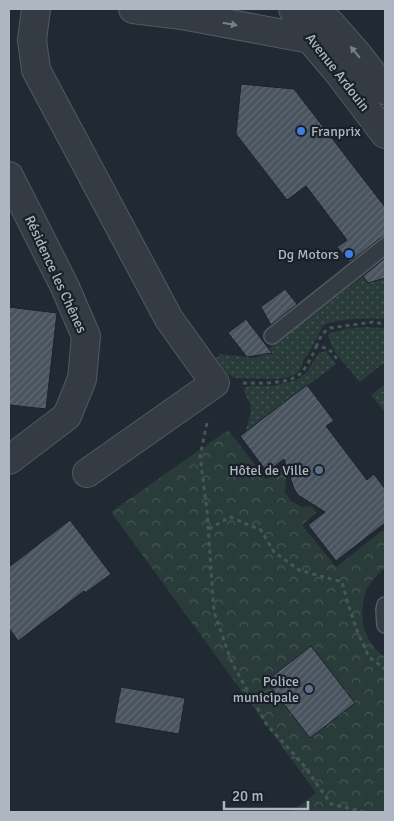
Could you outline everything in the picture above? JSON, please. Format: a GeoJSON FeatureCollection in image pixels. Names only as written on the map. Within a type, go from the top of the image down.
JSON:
{"type":"FeatureCollection","features":[{"type":"Feature","properties":{"kind":"street"},"geometry":{"type":"LineString","coordinates":[[36,9],[32,40],[36,70],[169,319],[215,383],[87,472]]}},
{"type":"Feature","properties":{"kind":"street"},"geometry":{"type":"LineString","coordinates":[[134,9],[195,12],[310,39]]}},
{"type":"Feature","properties":{"kind":"street","name":"Avenue Ardouin"},"geometry":{"type":"LineString","coordinates":[[293,9],[310,39],[338,72],[385,134]]}},
{"type":"Feature","properties":{"kind":"street","name":"Avenue Ardouin"},"geometry":{"type":"LineString","coordinates":[[310,9],[330,23],[385,90]]}},
{"type":"Feature","properties":{"kind":"street","name":"Résidence les Chênes"},"geometry":{"type":"LineString","coordinates":[[9,178],[65,287],[86,336],[82,379],[67,416],[9,460]]}},
{"type":"Feature","properties":{"kind":"lane"},"geometry":{"type":"LineString","coordinates":[[272,336],[385,246]]}},
{"type":"Feature","properties":{"kind":"lane"},"geometry":{"type":"LineString","coordinates":[[385,605],[385,625]]}},
{"type":"Feature","properties":{"kind":"path"},"geometry":{"type":"LineString","coordinates":[[364,812],[331,804],[302,763],[267,725],[232,664],[214,612],[200,456],[215,383],[269,383],[294,378],[300,374],[308,363],[322,334],[330,328],[373,322],[385,324]]}},
{"type":"Feature","properties":{"kind":"path"},"geometry":{"type":"LineString","coordinates":[[316,347],[325,347],[330,350],[339,362]]}},
{"type":"Feature","properties":{"kind":"path"},"geometry":{"type":"LineString","coordinates":[[208,529],[230,517],[262,530],[274,552],[299,570],[342,582],[358,633],[369,657],[385,668]]}},
{"type":"Feature","properties":{"kind":"green space"},"geometry":{"type":"Polygon","coordinates":[[[363,276],[368,283],[385,278],[385,319],[344,320],[328,323],[323,326],[301,368],[295,375],[278,379],[235,378],[228,374],[216,358],[219,354],[257,358],[363,276]]]}},
{"type":"Feature","properties":{"kind":"green space"},"geometry":{"type":"Polygon","coordinates":[[[385,328],[385,362],[360,382],[332,347],[328,334],[344,329],[385,328]]]}},
{"type":"Feature","properties":{"kind":"green space"},"geometry":{"type":"Polygon","coordinates":[[[326,351],[336,364],[246,432],[251,407],[244,388],[250,386],[273,386],[296,380],[306,373],[319,353],[326,351]]]}},
{"type":"Feature","properties":{"kind":"green space"},"geometry":{"type":"Polygon","coordinates":[[[385,384],[385,409],[383,410],[371,395],[385,384]]]}},
{"type":"Feature","properties":{"kind":"green space"},"geometry":{"type":"Polygon","coordinates":[[[228,430],[266,479],[282,468],[286,476],[285,492],[291,501],[302,507],[312,506],[316,513],[302,525],[336,567],[383,530],[385,533],[385,568],[366,589],[362,616],[368,639],[385,657],[385,812],[291,812],[316,793],[111,512],[228,430]]]}},
{"type":"Feature","properties":{"kind":"building"},"geometry":{"type":"Polygon","coordinates":[[[241,84],[294,89],[385,207],[385,237],[379,239],[350,262],[337,247],[347,240],[306,186],[287,200],[236,134],[241,84]]]}},
{"type":"Feature","properties":{"kind":"building"},"geometry":{"type":"Polygon","coordinates":[[[385,258],[385,278],[368,283],[363,276],[385,258]]]}},
{"type":"Feature","properties":{"kind":"building"},"geometry":{"type":"Polygon","coordinates":[[[285,289],[297,304],[271,325],[261,307],[285,289]]]}},
{"type":"Feature","properties":{"kind":"building"},"geometry":{"type":"Polygon","coordinates":[[[9,307],[57,313],[46,409],[9,405],[9,307]]]}},
{"type":"Feature","properties":{"kind":"building"},"geometry":{"type":"Polygon","coordinates":[[[246,319],[272,353],[247,357],[228,333],[246,319]]]}},
{"type":"Feature","properties":{"kind":"building"},"geometry":{"type":"Polygon","coordinates":[[[307,385],[334,421],[326,426],[367,480],[374,474],[385,489],[385,523],[336,561],[308,525],[325,512],[298,495],[294,489],[284,459],[267,472],[240,436],[307,385]]]}},
{"type":"Feature","properties":{"kind":"building"},"geometry":{"type":"Polygon","coordinates":[[[70,520],[111,574],[85,593],[84,591],[18,641],[9,628],[9,567],[70,520]]]}},
{"type":"Feature","properties":{"kind":"building"},"geometry":{"type":"Polygon","coordinates":[[[311,646],[355,703],[310,738],[266,681],[311,646]]]}},
{"type":"Feature","properties":{"kind":"building"},"geometry":{"type":"Polygon","coordinates":[[[121,687],[185,698],[179,734],[114,723],[121,687]]]}},
{"type":"Feature","properties":{"kind":"place","name":"Franprix"},"geometry":{"type":"Point","coordinates":[301,131]}},
{"type":"Feature","properties":{"kind":"place","name":"Dg Motors"},"geometry":{"type":"Point","coordinates":[349,254]}},
{"type":"Feature","properties":{"kind":"place","name":"Hôtel de Ville"},"geometry":{"type":"Point","coordinates":[319,470]}},
{"type":"Feature","properties":{"kind":"place","name":"Police municipale"},"geometry":{"type":"Point","coordinates":[309,689]}}]}
